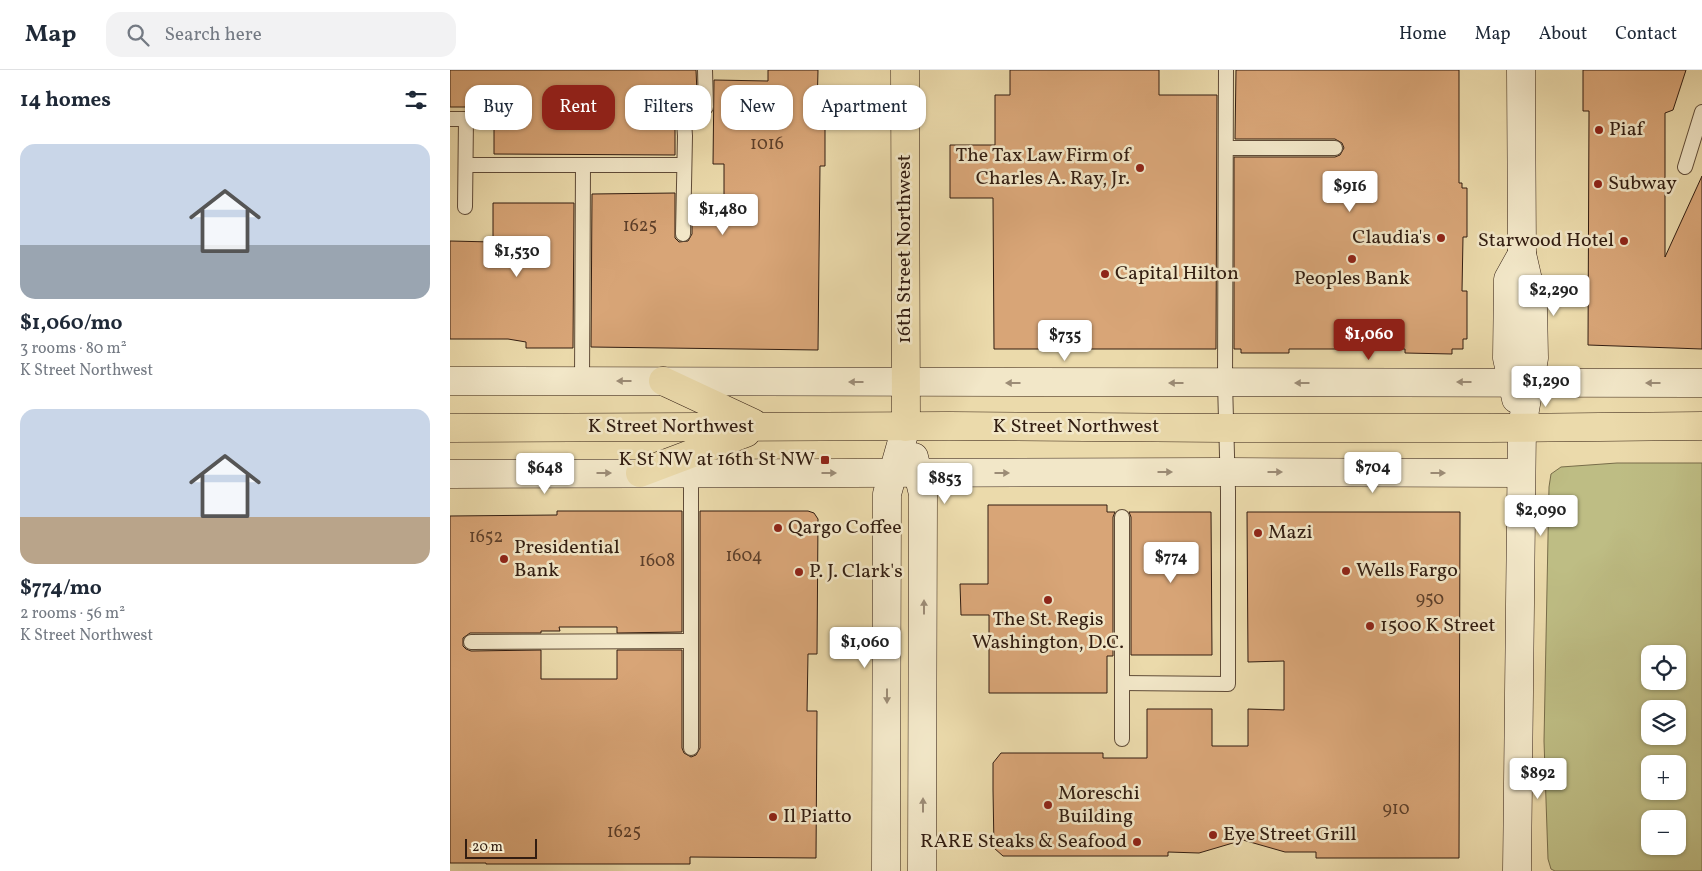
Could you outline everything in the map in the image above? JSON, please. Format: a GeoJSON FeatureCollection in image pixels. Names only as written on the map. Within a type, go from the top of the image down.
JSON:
{"type":"FeatureCollection","features":[{"type":"Feature","properties":{"kind":"main road","name":"16th Street Northwest"},"geometry":{"type":"LineString","coordinates":[[905,70],[906,427]]}},
{"type":"Feature","properties":{"kind":"main road"},"geometry":{"type":"LineString","coordinates":[[663,381],[762,427]]}},
{"type":"Feature","properties":{"kind":"main road","name":"K Street Northwest"},"geometry":{"type":"LineString","coordinates":[[450,428],[1702,426]]}},
{"type":"Feature","properties":{"kind":"main road"},"geometry":{"type":"LineString","coordinates":[[640,473],[762,427]]}},
{"type":"Feature","properties":{"kind":"street"},"geometry":{"type":"LineString","coordinates":[[1517,871],[1521,382],[1534,358],[1533,302],[1522,254],[1521,70]]}},
{"type":"Feature","properties":{"kind":"street"},"geometry":{"type":"LineString","coordinates":[[450,381],[1702,383]]}},
{"type":"Feature","properties":{"kind":"street","name":"16th Street Northwest"},"geometry":{"type":"LineString","coordinates":[[886,871],[887,494],[905,473],[906,427]]}},
{"type":"Feature","properties":{"kind":"street","name":"16th Street Northwest"},"geometry":{"type":"LineString","coordinates":[[905,473],[923,494],[922,871]]}},
{"type":"Feature","properties":{"kind":"street"},"geometry":{"type":"LineString","coordinates":[[450,474],[1520,473]]}},
{"type":"Feature","properties":{"kind":"lane"},"geometry":{"type":"LineString","coordinates":[[683,234],[685,136],[683,108],[706,108],[705,70]]}},
{"type":"Feature","properties":{"kind":"lane"},"geometry":{"type":"LineString","coordinates":[[1122,684],[1228,684],[1225,428],[1226,70]]}},
{"type":"Feature","properties":{"kind":"lane"},"geometry":{"type":"LineString","coordinates":[[1685,167],[1702,112]]}},
{"type":"Feature","properties":{"kind":"lane"},"geometry":{"type":"LineString","coordinates":[[450,119],[466,119],[464,206]]}},
{"type":"Feature","properties":{"kind":"lane"},"geometry":{"type":"LineString","coordinates":[[1226,148],[1335,148]]}},
{"type":"Feature","properties":{"kind":"lane"},"geometry":{"type":"LineString","coordinates":[[466,165],[684,165]]}},
{"type":"Feature","properties":{"kind":"lane"},"geometry":{"type":"LineString","coordinates":[[582,381],[583,165]]}},
{"type":"Feature","properties":{"kind":"lane"},"geometry":{"type":"LineString","coordinates":[[690,748],[691,473]]}},
{"type":"Feature","properties":{"kind":"lane"},"geometry":{"type":"LineString","coordinates":[[1122,517],[1122,739]]}},
{"type":"Feature","properties":{"kind":"lane"},"geometry":{"type":"LineString","coordinates":[[471,642],[691,641]]}},
{"type":"Feature","properties":{"kind":"shaded area"},"geometry":{"type":"Polygon","coordinates":[[[1617,463],[1702,463],[1702,871],[1555,871],[1551,869],[1548,859],[1544,741],[1549,487],[1551,474],[1561,467],[1617,463]]]}},
{"type":"Feature","properties":{"kind":"building"},"geometry":{"type":"Polygon","coordinates":[[[450,70],[696,70],[697,85],[625,85],[625,130],[675,130],[675,155],[494,154],[494,130],[532,130],[532,85],[465,85],[465,107],[450,107],[450,70]]]}},
{"type":"Feature","properties":{"kind":"building"},"geometry":{"type":"Polygon","coordinates":[[[768,70],[818,70],[818,85],[803,85],[803,130],[825,130],[825,166],[820,166],[818,350],[591,347],[592,194],[675,193],[675,238],[679,242],[688,241],[692,234],[692,205],[724,205],[724,164],[713,164],[714,80],[768,81],[768,70]]]}},
{"type":"Feature","properties":{"kind":"building","name":"Capital Hilton"},"geometry":{"type":"Polygon","coordinates":[[[1010,70],[1159,70],[1159,95],[1217,95],[1216,349],[994,349],[993,198],[950,198],[950,145],[995,145],[995,95],[1010,95],[1010,70]]]}},
{"type":"Feature","properties":{"kind":"building"},"geometry":{"type":"Polygon","coordinates":[[[1236,70],[1459,70],[1459,183],[1462,183],[1462,188],[1467,188],[1467,237],[1463,237],[1462,291],[1467,291],[1467,339],[1463,339],[1463,349],[1452,349],[1452,354],[1405,353],[1405,349],[1289,349],[1289,353],[1241,353],[1241,349],[1234,349],[1234,157],[1335,157],[1340,155],[1344,148],[1342,143],[1335,139],[1235,139],[1236,70]]]}},
{"type":"Feature","properties":{"kind":"building"},"geometry":{"type":"Polygon","coordinates":[[[1583,70],[1686,70],[1673,110],[1665,113],[1665,257],[1702,176],[1702,349],[1588,345],[1589,111],[1583,111],[1583,70]]]}},
{"type":"Feature","properties":{"kind":"building"},"geometry":{"type":"Polygon","coordinates":[[[493,203],[574,203],[573,348],[526,348],[526,342],[508,339],[450,339],[450,241],[493,242],[493,203]]]}},
{"type":"Feature","properties":{"kind":"building","name":"The St. Regis Washington, D.C."},"geometry":{"type":"Polygon","coordinates":[[[988,505],[1107,505],[1107,512],[1115,512],[1113,517],[1113,656],[1107,656],[1107,693],[989,693],[989,615],[961,615],[960,584],[988,584],[988,505]]]}},
{"type":"Feature","properties":{"kind":"building"},"geometry":{"type":"Polygon","coordinates":[[[557,511],[682,511],[682,632],[617,633],[617,627],[559,627],[560,631],[541,631],[541,633],[470,633],[463,638],[463,646],[471,651],[541,650],[541,679],[617,679],[617,650],[682,650],[682,748],[684,753],[691,757],[696,755],[700,748],[700,511],[808,511],[814,513],[818,519],[817,654],[808,654],[807,711],[817,711],[816,858],[690,857],[690,864],[450,863],[450,516],[557,515],[557,511]]]}},
{"type":"Feature","properties":{"kind":"building"},"geometry":{"type":"Polygon","coordinates":[[[1129,512],[1211,512],[1212,655],[1131,655],[1131,517],[1129,512]]]}},
{"type":"Feature","properties":{"kind":"building"},"geometry":{"type":"Polygon","coordinates":[[[1247,512],[1460,512],[1459,858],[1316,858],[1316,852],[1285,852],[1243,840],[1199,853],[1168,852],[1168,856],[1003,856],[994,848],[993,763],[1001,753],[1103,753],[1103,758],[1147,758],[1147,709],[1212,709],[1212,746],[1248,746],[1248,709],[1284,710],[1284,661],[1248,662],[1247,512]]]}},
{"type":"Feature","properties":{"kind":"place","name":"Piaf"},"geometry":{"type":"Point","coordinates":[1599,130]}},
{"type":"Feature","properties":{"kind":"place","name":"The Tax Law Firm of Charles A. Ray, Jr."},"geometry":{"type":"Point","coordinates":[1140,168]}},
{"type":"Feature","properties":{"kind":"place","name":"Subway"},"geometry":{"type":"Point","coordinates":[1598,184]}},
{"type":"Feature","properties":{"kind":"place","name":"Claudia's"},"geometry":{"type":"Point","coordinates":[1441,238]}},
{"type":"Feature","properties":{"kind":"place","name":"Starwood Hotel"},"geometry":{"type":"Point","coordinates":[1624,241]}},
{"type":"Feature","properties":{"kind":"place","name":"Peoples Bank"},"geometry":{"type":"Point","coordinates":[1352,259]}},
{"type":"Feature","properties":{"kind":"place","name":"Capital Hilton"},"geometry":{"type":"Point","coordinates":[1105,274]}},
{"type":"Feature","properties":{"kind":"place","name":"K St NW at 16th St NW"},"geometry":{"type":"Point","coordinates":[825,460]}},
{"type":"Feature","properties":{"kind":"place","name":"Qargo Coffee"},"geometry":{"type":"Point","coordinates":[778,528]}},
{"type":"Feature","properties":{"kind":"place","name":"Mazi"},"geometry":{"type":"Point","coordinates":[1258,533]}},
{"type":"Feature","properties":{"kind":"place","name":"Presidential Bank"},"geometry":{"type":"Point","coordinates":[504,559]}},
{"type":"Feature","properties":{"kind":"place","name":"Wells Fargo"},"geometry":{"type":"Point","coordinates":[1346,571]}},
{"type":"Feature","properties":{"kind":"place","name":"P. J. Clark's"},"geometry":{"type":"Point","coordinates":[799,572]}},
{"type":"Feature","properties":{"kind":"place","name":"The St. Regis Washington, D.C."},"geometry":{"type":"Point","coordinates":[1048,600]}},
{"type":"Feature","properties":{"kind":"place","name":"1500 K Street"},"geometry":{"type":"Point","coordinates":[1370,626]}},
{"type":"Feature","properties":{"kind":"place","name":"Moreschi Building"},"geometry":{"type":"Point","coordinates":[1048,805]}},
{"type":"Feature","properties":{"kind":"place","name":"Il Piatto"},"geometry":{"type":"Point","coordinates":[773,817]}},
{"type":"Feature","properties":{"kind":"place","name":"Eye Street Grill"},"geometry":{"type":"Point","coordinates":[1213,835]}},
{"type":"Feature","properties":{"kind":"place","name":"RARE Steaks & Seafood"},"geometry":{"type":"Point","coordinates":[1137,842]}}]}
